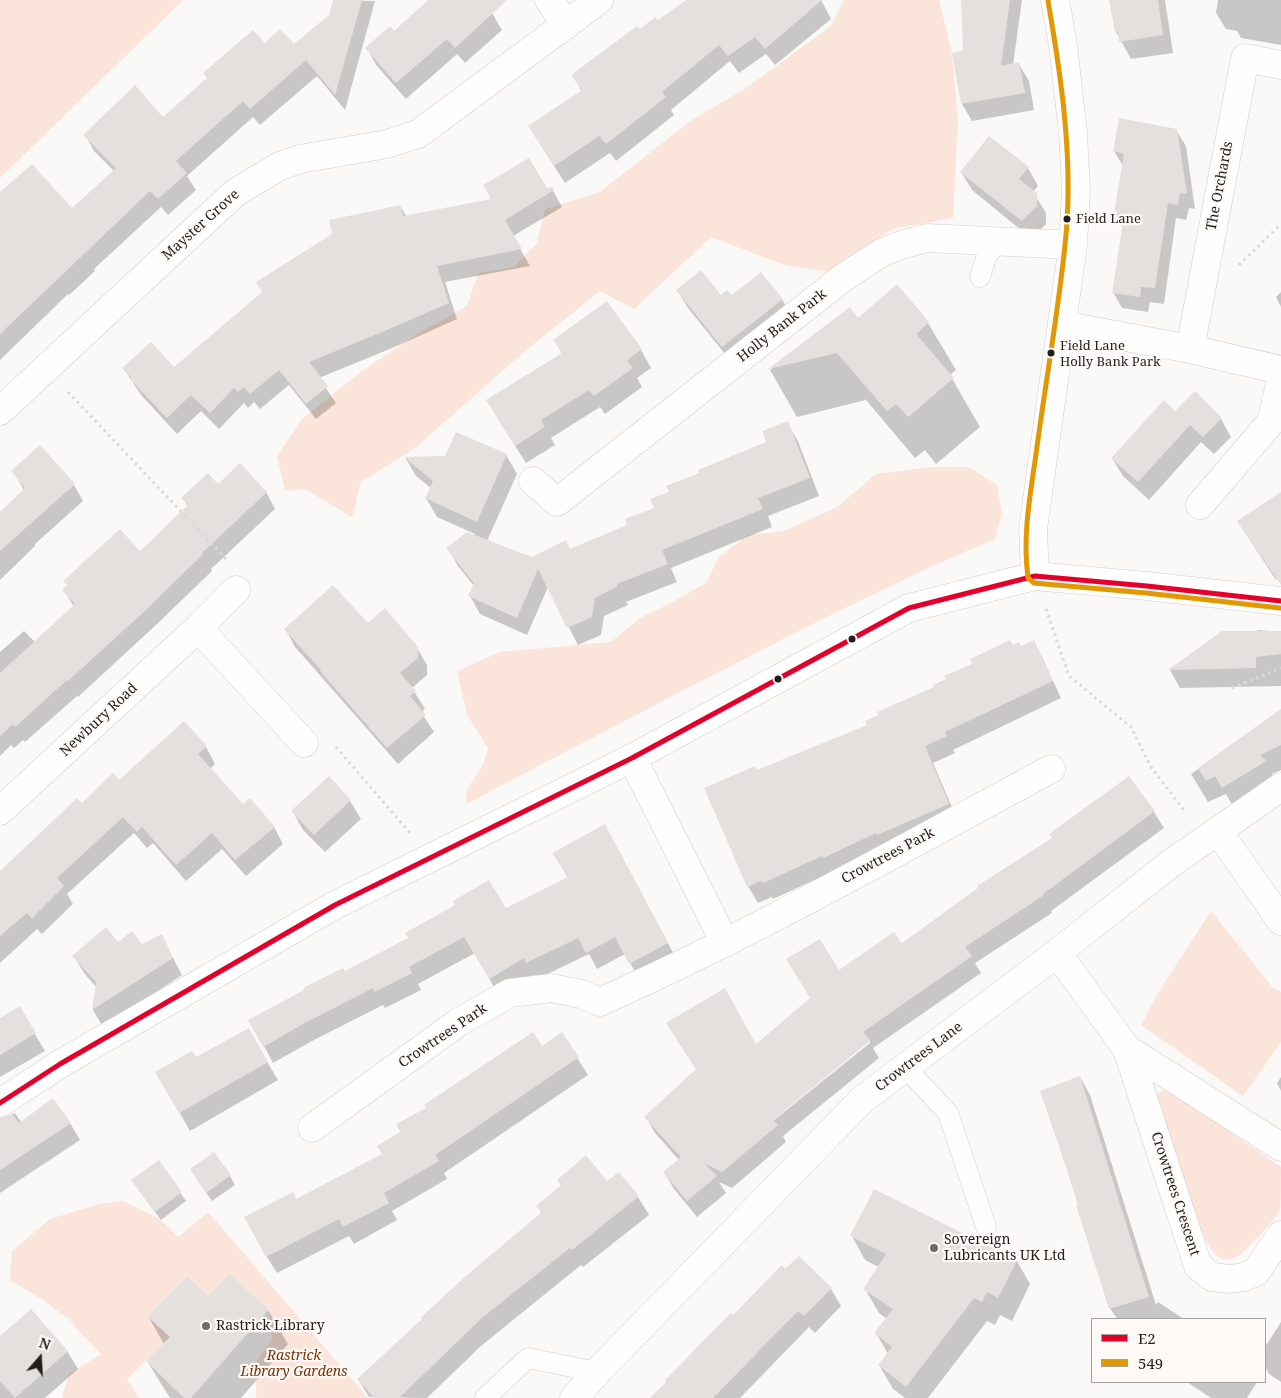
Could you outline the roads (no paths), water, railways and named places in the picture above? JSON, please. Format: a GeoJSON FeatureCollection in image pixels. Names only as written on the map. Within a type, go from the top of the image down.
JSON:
{"type":"FeatureCollection","features":[{"type":"Feature","properties":{"kind":"street"},"geometry":{"type":"LineString","coordinates":[[549,0],[566,25]]}},
{"type":"Feature","properties":{"kind":"street","name":"Mayster Grove"},"geometry":{"type":"LineString","coordinates":[[0,411],[236,192],[280,166],[300,159],[387,144],[418,134],[599,0]]}},
{"type":"Feature","properties":{"kind":"street"},"geometry":{"type":"LineString","coordinates":[[1035,576],[1033,529],[1073,245],[1076,190],[1073,133],[1063,45],[1055,0]]}},
{"type":"Feature","properties":{"kind":"street","name":"The Orchards"},"geometry":{"type":"LineString","coordinates":[[1190,349],[1245,58],[1281,65]]}},
{"type":"Feature","properties":{"kind":"street","name":"Holly Bank Park"},"geometry":{"type":"LineString","coordinates":[[533,481],[557,502],[844,277],[883,252],[927,238],[1073,245]]}},
{"type":"Feature","properties":{"kind":"street"},"geometry":{"type":"LineString","coordinates":[[1062,325],[1190,349],[1281,370]]}},
{"type":"Feature","properties":{"kind":"street"},"geometry":{"type":"LineString","coordinates":[[1200,505],[1271,422],[1281,380]]}},
{"type":"Feature","properties":{"kind":"street"},"geometry":{"type":"LineString","coordinates":[[0,1104],[60,1064],[336,905],[632,758],[909,608],[1035,576],[1281,601]]}},
{"type":"Feature","properties":{"kind":"street","name":"Newbury Road"},"geometry":{"type":"LineString","coordinates":[[0,811],[198,628],[236,590]]}},
{"type":"Feature","properties":{"kind":"street"},"geometry":{"type":"LineString","coordinates":[[198,628],[304,743]]}},
{"type":"Feature","properties":{"kind":"street"},"geometry":{"type":"LineString","coordinates":[[632,758],[725,943]]}},
{"type":"Feature","properties":{"kind":"street","name":"Crowtrees Park"},"geometry":{"type":"LineString","coordinates":[[312,1128],[458,1022],[510,993],[551,988],[581,994],[600,1002],[725,943],[1051,769]]}},
{"type":"Feature","properties":{"kind":"street","name":"Crowtrees Lane"},"geometry":{"type":"LineString","coordinates":[[574,1398],[597,1372],[862,1100],[1057,953],[1170,864],[1281,788]]}},
{"type":"Feature","properties":{"kind":"street"},"geometry":{"type":"LineString","coordinates":[[1212,835],[1281,921]]}},
{"type":"Feature","properties":{"kind":"street","name":"Crowtrees Crescent"},"geometry":{"type":"LineString","coordinates":[[1057,953],[1127,1049],[1198,1266],[1212,1277],[1230,1279],[1244,1277],[1256,1272],[1281,1235]]}},
{"type":"Feature","properties":{"kind":"street","name":"Crowtrees Crescent"},"geometry":{"type":"LineString","coordinates":[[1127,1049],[1281,1147]]}},
{"type":"Feature","properties":{"kind":"lane"},"geometry":{"type":"LineString","coordinates":[[980,277],[987,255],[1000,241]]}},
{"type":"Feature","properties":{"kind":"lane"},"geometry":{"type":"LineString","coordinates":[[906,1067],[948,1113],[986,1227]]}},
{"type":"Feature","properties":{"kind":"lane"},"geometry":{"type":"LineString","coordinates":[[485,1398],[528,1358],[597,1372]]}},
{"type":"Feature","properties":{"kind":"place","name":"Field Lane"},"geometry":{"type":"Point","coordinates":[1067,219]}},
{"type":"Feature","properties":{"kind":"place","name":"Field Lane Holly Bank Park"},"geometry":{"type":"Point","coordinates":[1051,353]}},
{"type":"Feature","properties":{"kind":"place","name":"Sovereign Lubricants UK Ltd"},"geometry":{"type":"Point","coordinates":[934,1248]}},
{"type":"Feature","properties":{"kind":"place","name":"Rastrick Library"},"geometry":{"type":"Point","coordinates":[206,1326]}},
{"type":"Feature","properties":{"kind":"park label","name":"Rastrick Library Gardens"},"geometry":{"type":"Point","coordinates":[294,1364]}}]}
